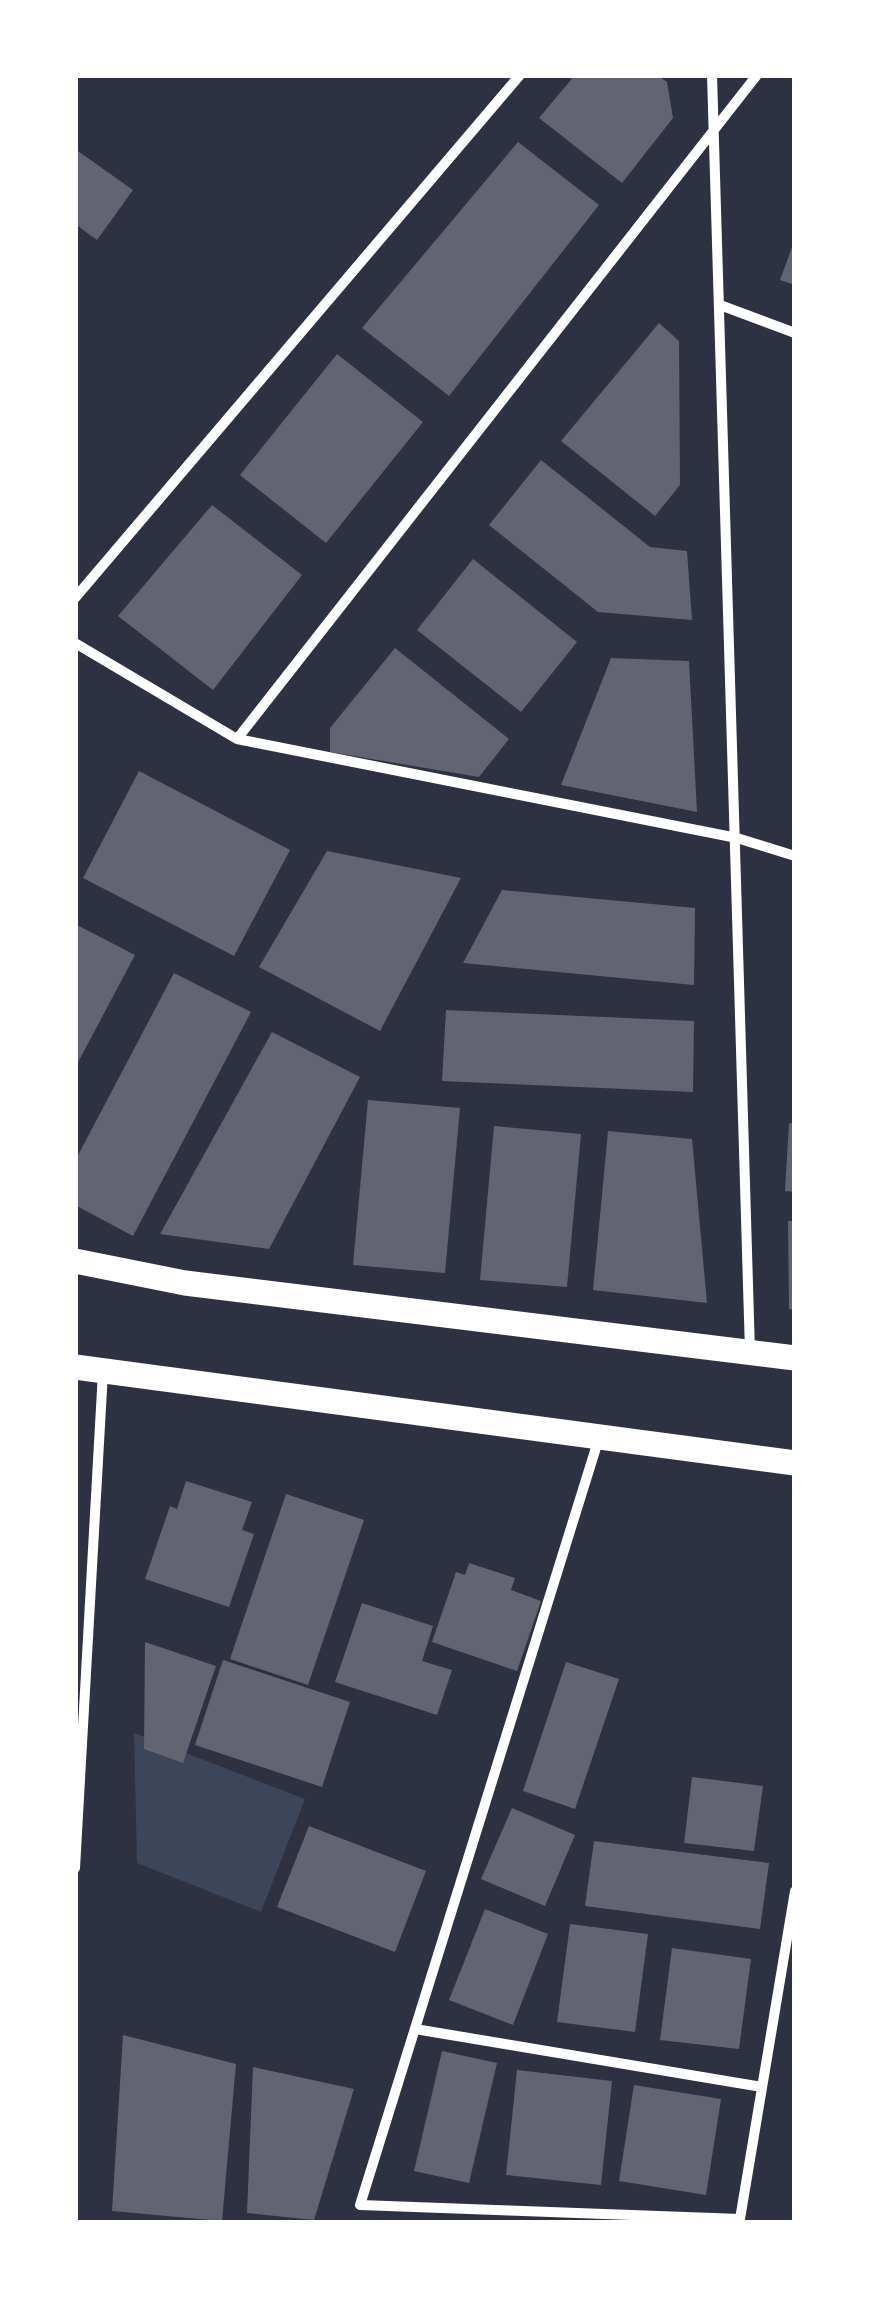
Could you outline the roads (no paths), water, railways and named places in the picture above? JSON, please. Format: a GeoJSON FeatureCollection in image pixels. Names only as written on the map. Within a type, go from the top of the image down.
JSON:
{"type":"FeatureCollection","features":[{"type":"Feature","properties":{"kind":"main road"},"geometry":{"type":"LineString","coordinates":[[75,1261],[185,1283],[795,1358]]}},
{"type":"Feature","properties":{"kind":"main road"},"geometry":{"type":"LineString","coordinates":[[75,1367],[795,1463]]}},
{"type":"Feature","properties":{"kind":"street"},"geometry":{"type":"LineString","coordinates":[[75,598],[520,75]]}},
{"type":"Feature","properties":{"kind":"street"},"geometry":{"type":"LineString","coordinates":[[712,75],[750,1353]]}},
{"type":"Feature","properties":{"kind":"street"},"geometry":{"type":"LineString","coordinates":[[238,739],[758,75]]}},
{"type":"Feature","properties":{"kind":"street"},"geometry":{"type":"LineString","coordinates":[[720,305],[795,333]]}},
{"type":"Feature","properties":{"kind":"street"},"geometry":{"type":"LineString","coordinates":[[75,643],[238,739],[737,838],[795,856]]}},
{"type":"Feature","properties":{"kind":"street"},"geometry":{"type":"LineString","coordinates":[[75,1868],[104,1371]]}},
{"type":"Feature","properties":{"kind":"street"},"geometry":{"type":"LineString","coordinates":[[600,1437],[360,2205],[523,2217],[740,2218],[795,1891]]}},
{"type":"Feature","properties":{"kind":"street"},"geometry":{"type":"LineString","coordinates":[[415,2030],[762,2087]]}}]}
